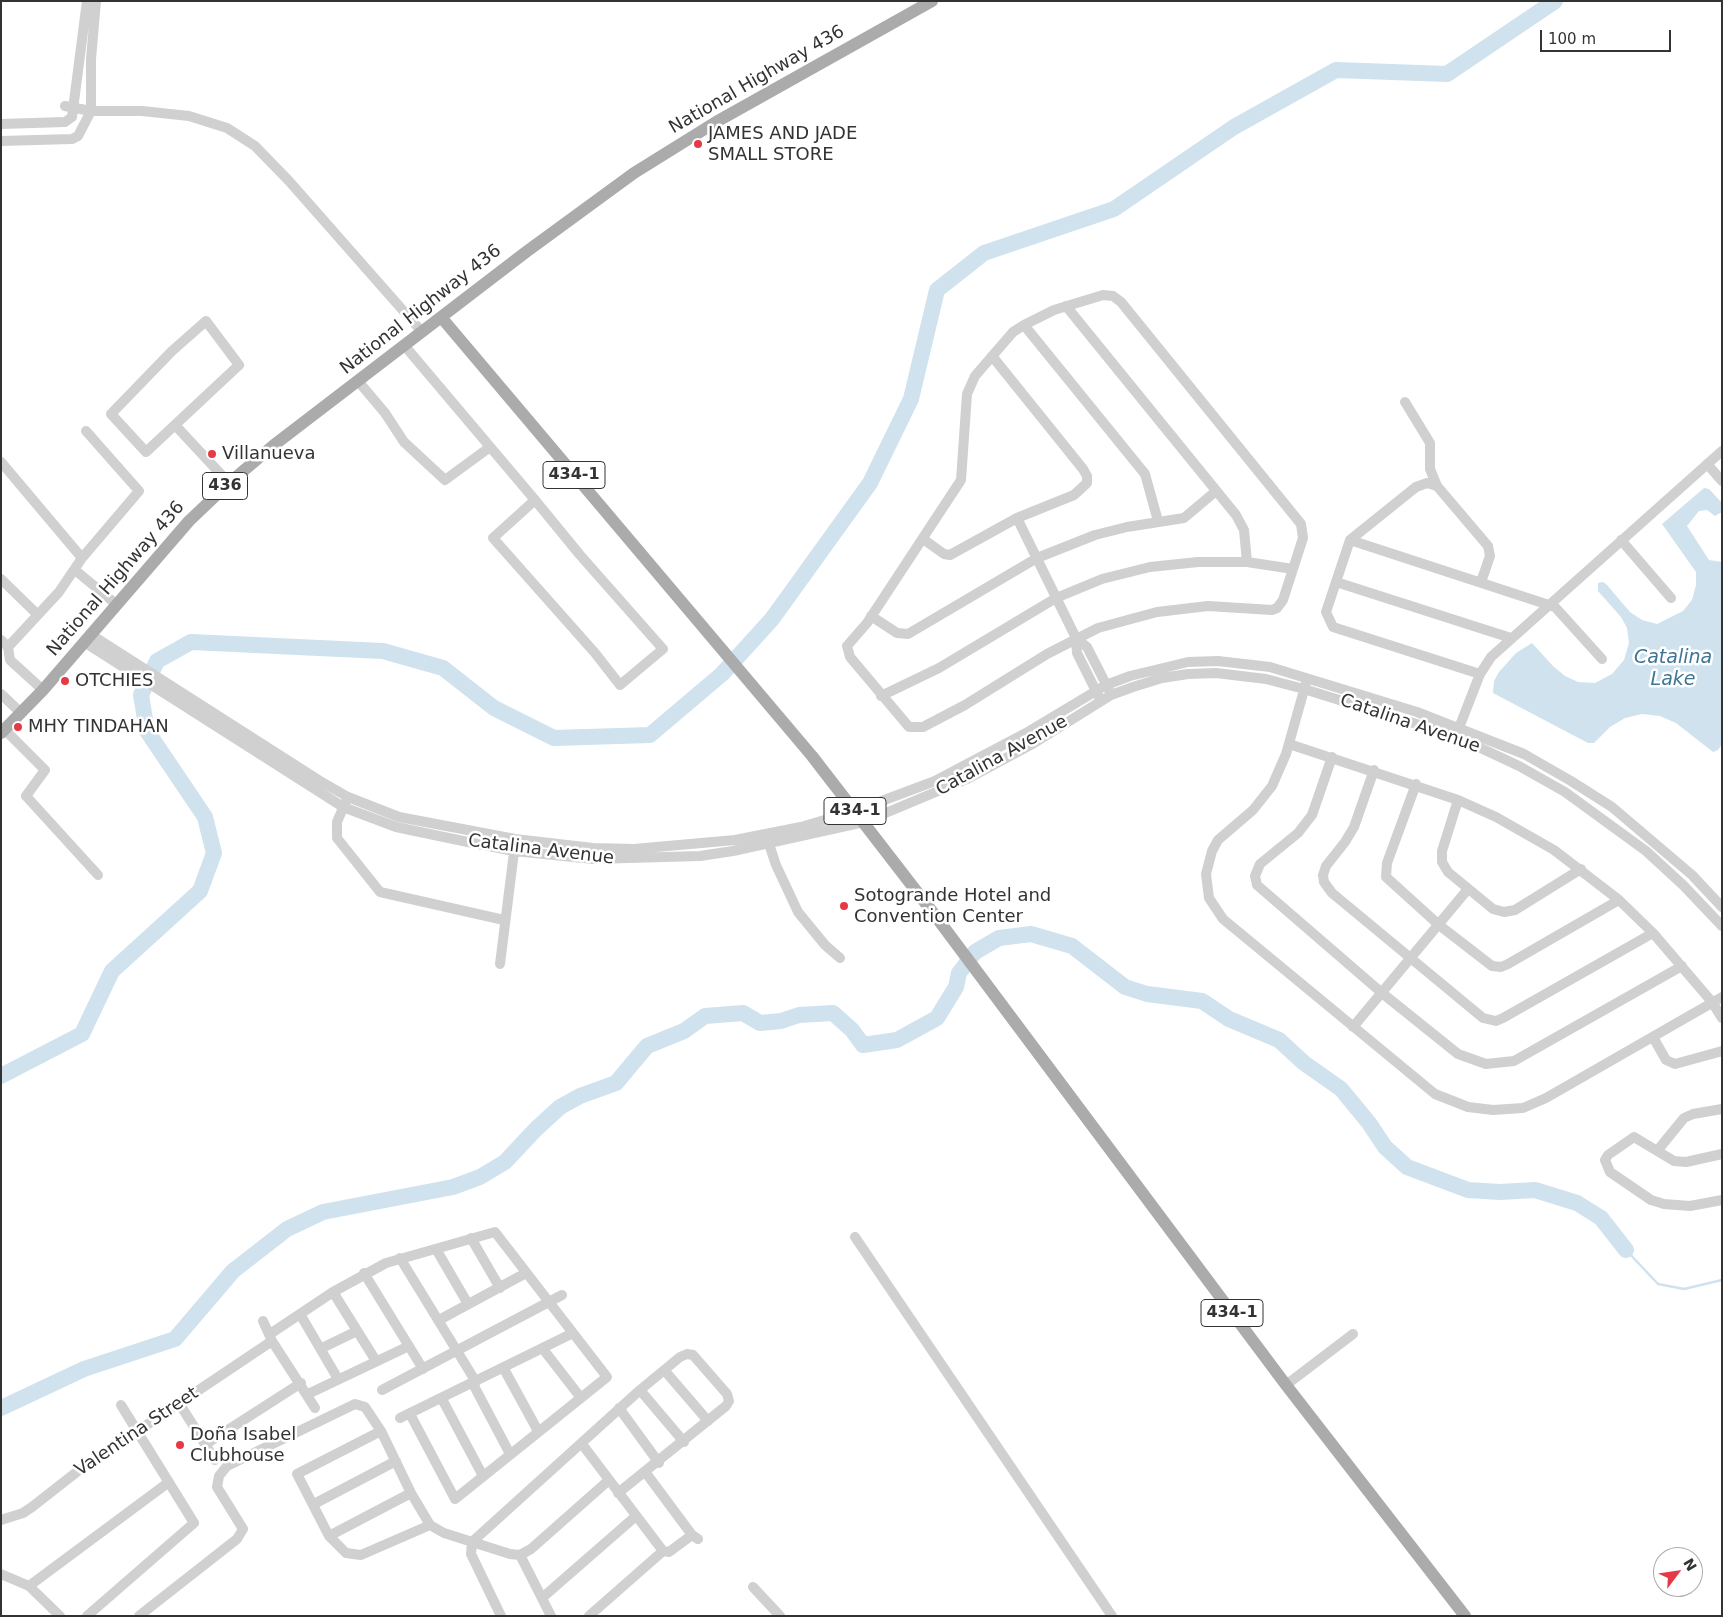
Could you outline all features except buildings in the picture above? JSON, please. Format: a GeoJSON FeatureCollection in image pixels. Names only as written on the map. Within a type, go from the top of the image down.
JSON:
{"type":"FeatureCollection","features":[{"type":"Feature","properties":{"kind":"main road","name":"National Highway 436"},"geometry":{"type":"LineString","coordinates":[[3,731],[43,690],[175,536],[229,483],[358,381],[634,173],[716,122],[932,1]]}},
{"type":"Feature","properties":{"kind":"main road","name":"434-1"},"geometry":{"type":"LineString","coordinates":[[441,317],[708,632],[864,822],[1286,1385],[1465,1616]]}},
{"type":"Feature","properties":{"kind":"street"},"geometry":{"type":"LineString","coordinates":[[1,124],[65,122],[72,117],[69,106],[86,1]]}},
{"type":"Feature","properties":{"kind":"street"},"geometry":{"type":"LineString","coordinates":[[1,141],[75,138],[91,111],[91,77],[96,1]]}},
{"type":"Feature","properties":{"kind":"street"},"geometry":{"type":"LineString","coordinates":[[76,72],[91,77]]}},
{"type":"Feature","properties":{"kind":"street"},"geometry":{"type":"LineString","coordinates":[[69,106],[91,111],[142,112],[189,116],[227,128],[255,146],[289,181],[422,332]]}},
{"type":"Feature","properties":{"kind":"street"},"geometry":{"type":"LineString","coordinates":[[1103,295],[1113,296],[1121,302],[1298,519],[1304,534],[1283,600],[1277,608],[1272,610],[1208,606],[1157,612],[1098,628],[1047,654],[965,705],[918,728],[904,724],[850,657],[847,650],[849,643],[871,616],[961,480],[963,473],[967,394],[975,376],[1013,332],[1024,325],[1066,306],[1103,295]]}},
{"type":"Feature","properties":{"kind":"street"},"geometry":{"type":"LineString","coordinates":[[1066,306],[1241,524],[1247,562]]}},
{"type":"Feature","properties":{"kind":"street"},"geometry":{"type":"LineString","coordinates":[[206,321],[239,365],[175,425],[146,452],[111,414],[172,351],[206,321]]}},
{"type":"Feature","properties":{"kind":"street"},"geometry":{"type":"LineString","coordinates":[[1024,325],[1145,474],[1158,521]]}},
{"type":"Feature","properties":{"kind":"street"},"geometry":{"type":"LineString","coordinates":[[404,345],[535,500],[580,555],[664,649],[620,685],[595,653],[494,538],[535,500]]}},
{"type":"Feature","properties":{"kind":"street"},"geometry":{"type":"LineString","coordinates":[[923,539],[944,554],[950,555],[1017,518],[1080,492],[1087,483],[1087,476],[992,356]]}},
{"type":"Feature","properties":{"kind":"street"},"geometry":{"type":"LineString","coordinates":[[358,381],[385,413],[404,442],[445,480],[490,447]]}},
{"type":"Feature","properties":{"kind":"street"},"geometry":{"type":"LineString","coordinates":[[1405,402],[1430,443],[1430,469],[1437,486],[1488,546],[1490,556],[1481,582]]}},
{"type":"Feature","properties":{"kind":"street"},"geometry":{"type":"LineString","coordinates":[[175,425],[229,483]]}},
{"type":"Feature","properties":{"kind":"street"},"geometry":{"type":"LineString","coordinates":[[43,690],[10,660],[4,644],[38,615],[75,570],[82,558],[139,491],[86,431]]}},
{"type":"Feature","properties":{"kind":"street"},"geometry":{"type":"LineString","coordinates":[[1457,731],[1480,674],[1492,657],[1722,451]]}},
{"type":"Feature","properties":{"kind":"street"},"geometry":{"type":"LineString","coordinates":[[1,462],[82,558]]}},
{"type":"Feature","properties":{"kind":"street"},"geometry":{"type":"LineString","coordinates":[[1707,464],[1722,481]]}},
{"type":"Feature","properties":{"kind":"street"},"geometry":{"type":"LineString","coordinates":[[1437,486],[1427,483],[1416,487],[1350,540],[1326,617],[1333,627],[1480,674]]}},
{"type":"Feature","properties":{"kind":"street"},"geometry":{"type":"LineString","coordinates":[[871,616],[897,633],[908,634],[1037,558],[1095,535],[1158,521],[1184,518],[1216,491]]}},
{"type":"Feature","properties":{"kind":"street"},"geometry":{"type":"LineString","coordinates":[[1017,518],[1076,638],[1077,653],[1099,696]]}},
{"type":"Feature","properties":{"kind":"street"},"geometry":{"type":"LineString","coordinates":[[1350,540],[1549,604],[1561,611],[1602,659]]}},
{"type":"Feature","properties":{"kind":"street"},"geometry":{"type":"LineString","coordinates":[[1621,540],[1671,598]]}},
{"type":"Feature","properties":{"kind":"street"},"geometry":{"type":"LineString","coordinates":[[881,696],[939,668],[1056,598],[1102,579],[1150,567],[1198,562],[1247,562],[1293,569]]}},
{"type":"Feature","properties":{"kind":"street"},"geometry":{"type":"LineString","coordinates":[[75,570],[116,604]]}},
{"type":"Feature","properties":{"kind":"street"},"geometry":{"type":"LineString","coordinates":[[1,579],[38,615]]}},
{"type":"Feature","properties":{"kind":"street"},"geometry":{"type":"LineString","coordinates":[[1336,582],[1511,638]]}},
{"type":"Feature","properties":{"kind":"street","name":"Catalina Avenue"},"geometry":{"type":"LineString","coordinates":[[87,638],[174,693],[348,797],[400,818],[515,839],[593,848],[634,849],[770,839],[855,811],[935,781],[1026,732],[1145,672],[1188,662],[1245,663],[1307,677],[1524,754],[1572,781],[1612,808],[1692,875],[1722,907]]}},
{"type":"Feature","properties":{"kind":"street"},"geometry":{"type":"LineString","coordinates":[[1076,638],[1087,647],[1109,690]]}},
{"type":"Feature","properties":{"kind":"street","name":"Catalina Avenue"},"geometry":{"type":"LineString","coordinates":[[1109,690],[1162,678],[1216,673],[1266,679],[1457,731],[1565,792],[1604,818],[1677,879],[1722,926]]}},
{"type":"Feature","properties":{"kind":"street"},"geometry":{"type":"LineString","coordinates":[[1307,677],[1289,744],[1279,772],[1265,796],[1253,810],[1218,840],[1207,862],[1206,885],[1209,898],[1223,919],[1435,1094],[1468,1107],[1493,1110],[1523,1108],[1546,1098],[1717,1000]]}},
{"type":"Feature","properties":{"kind":"street","name":"Catalina Avenue"},"geometry":{"type":"LineString","coordinates":[[174,693],[304,785],[343,808],[396,827],[514,850],[593,859],[659,859],[700,856],[770,839],[864,822],[967,779],[1034,743],[1099,696]]}},
{"type":"Feature","properties":{"kind":"street"},"geometry":{"type":"LineString","coordinates":[[1,694],[20,712]]}},
{"type":"Feature","properties":{"kind":"street"},"geometry":{"type":"LineString","coordinates":[[3,731],[46,770],[26,796],[98,875]]}},
{"type":"Feature","properties":{"kind":"street"},"geometry":{"type":"LineString","coordinates":[[1289,744],[1416,784],[1458,800],[1525,833],[1581,869],[1619,900],[1717,1000],[1722,1018]]}},
{"type":"Feature","properties":{"kind":"street"},"geometry":{"type":"LineString","coordinates":[[1332,757],[1312,815],[1298,833],[1260,864],[1256,871],[1255,880],[1265,894],[1382,993],[1458,1054],[1486,1064],[1505,1064],[1530,1054],[1682,966]]}},
{"type":"Feature","properties":{"kind":"street"},"geometry":{"type":"LineString","coordinates":[[1374,770],[1354,827],[1326,866],[1323,875],[1324,882],[1332,893],[1483,1018],[1496,1021],[1653,933]]}},
{"type":"Feature","properties":{"kind":"street"},"geometry":{"type":"LineString","coordinates":[[1416,784],[1385,872],[1388,881],[1439,925],[1492,966],[1501,967],[1619,900]]}},
{"type":"Feature","properties":{"kind":"street"},"geometry":{"type":"LineString","coordinates":[[348,797],[337,822],[337,838],[380,892],[504,920]]}},
{"type":"Feature","properties":{"kind":"street"},"geometry":{"type":"LineString","coordinates":[[1458,800],[1441,857],[1448,872],[1493,910],[1504,912],[1514,910],[1581,869]]}},
{"type":"Feature","properties":{"kind":"street"},"geometry":{"type":"LineString","coordinates":[[500,964],[515,839]]}},
{"type":"Feature","properties":{"kind":"street"},"geometry":{"type":"LineString","coordinates":[[770,839],[781,880],[798,912],[825,945],[840,958]]}},
{"type":"Feature","properties":{"kind":"street"},"geometry":{"type":"LineString","coordinates":[[1353,1027],[1468,889]]}},
{"type":"Feature","properties":{"kind":"street"},"geometry":{"type":"LineString","coordinates":[[1652,1037],[1666,1060],[1675,1064],[1722,1051]]}},
{"type":"Feature","properties":{"kind":"street"},"geometry":{"type":"LineString","coordinates":[[1657,1151],[1684,1118],[1693,1114],[1722,1109]]}},
{"type":"Feature","properties":{"kind":"street"},"geometry":{"type":"LineString","coordinates":[[1722,1154],[1686,1162],[1674,1161],[1639,1139],[1631,1138],[1608,1154],[1606,1164],[1610,1172],[1640,1194],[1658,1202],[1690,1206],[1722,1200]]}},
{"type":"Feature","properties":{"kind":"street","name":"Valentina Street"},"geometry":{"type":"LineString","coordinates":[[1,1520],[23,1513],[32,1507],[78,1471],[179,1403],[300,1314],[364,1274],[400,1258],[495,1232],[526,1274]]}},
{"type":"Feature","properties":{"kind":"street"},"geometry":{"type":"LineString","coordinates":[[855,1237],[1112,1616]]}},
{"type":"Feature","properties":{"kind":"street"},"geometry":{"type":"LineString","coordinates":[[471,1238],[500,1288]]}},
{"type":"Feature","properties":{"kind":"street"},"geometry":{"type":"LineString","coordinates":[[436,1249],[468,1304]]}},
{"type":"Feature","properties":{"kind":"street"},"geometry":{"type":"LineString","coordinates":[[400,1258],[458,1351],[510,1454]]}},
{"type":"Feature","properties":{"kind":"street"},"geometry":{"type":"LineString","coordinates":[[364,1274],[423,1369]]}},
{"type":"Feature","properties":{"kind":"street"},"geometry":{"type":"LineString","coordinates":[[410,1414],[455,1499],[606,1377],[549,1301],[526,1274],[439,1320]]}},
{"type":"Feature","properties":{"kind":"street"},"geometry":{"type":"LineString","coordinates":[[333,1292],[376,1361]]}},
{"type":"Feature","properties":{"kind":"street"},"geometry":{"type":"LineString","coordinates":[[382,1390],[562,1295]]}},
{"type":"Feature","properties":{"kind":"street"},"geometry":{"type":"LineString","coordinates":[[300,1314],[322,1348],[338,1379]]}},
{"type":"Feature","properties":{"kind":"street"},"geometry":{"type":"LineString","coordinates":[[263,1321],[315,1408]]}},
{"type":"Feature","properties":{"kind":"street"},"geometry":{"type":"LineString","coordinates":[[322,1348],[357,1330]]}},
{"type":"Feature","properties":{"kind":"street"},"geometry":{"type":"LineString","coordinates":[[400,1418],[504,1369],[573,1333]]}},
{"type":"Feature","properties":{"kind":"street"},"geometry":{"type":"LineString","coordinates":[[1286,1385],[1353,1334]]}},
{"type":"Feature","properties":{"kind":"street"},"geometry":{"type":"LineString","coordinates":[[308,1394],[409,1346]]}},
{"type":"Feature","properties":{"kind":"street"},"geometry":{"type":"LineString","coordinates":[[543,1349],[581,1398]]}},
{"type":"Feature","properties":{"kind":"street"},"geometry":{"type":"LineString","coordinates":[[501,1616],[471,1554],[472,1542],[640,1390],[687,1354],[693,1355],[717,1381],[727,1394],[729,1401],[726,1406],[684,1442],[618,1494]]}},
{"type":"Feature","properties":{"kind":"street"},"geometry":{"type":"LineString","coordinates":[[504,1369],[538,1431]]}},
{"type":"Feature","properties":{"kind":"street"},"geometry":{"type":"LineString","coordinates":[[665,1371],[708,1421]]}},
{"type":"Feature","properties":{"kind":"street"},"geometry":{"type":"LineString","coordinates":[[206,1444],[301,1383]]}},
{"type":"Feature","properties":{"kind":"street"},"geometry":{"type":"LineString","coordinates":[[640,1390],[684,1442]]}},
{"type":"Feature","properties":{"kind":"street"},"geometry":{"type":"LineString","coordinates":[[442,1399],[484,1476]]}},
{"type":"Feature","properties":{"kind":"street"},"geometry":{"type":"LineString","coordinates":[[179,1403],[215,1460]]}},
{"type":"Feature","properties":{"kind":"street"},"geometry":{"type":"LineString","coordinates":[[139,1616],[237,1539],[243,1529],[217,1488],[218,1476],[227,1466],[355,1404],[365,1407],[381,1431],[411,1493],[430,1524],[444,1533],[472,1542],[520,1555],[531,1549],[609,1480]]}},
{"type":"Feature","properties":{"kind":"street"},"geometry":{"type":"LineString","coordinates":[[87,1616],[194,1523],[121,1405]]}},
{"type":"Feature","properties":{"kind":"street"},"geometry":{"type":"LineString","coordinates":[[619,1408],[659,1462]]}},
{"type":"Feature","properties":{"kind":"street"},"geometry":{"type":"LineString","coordinates":[[381,1431],[297,1474],[329,1536],[346,1553],[361,1555],[430,1524]]}},
{"type":"Feature","properties":{"kind":"street"},"geometry":{"type":"LineString","coordinates":[[582,1444],[662,1551],[669,1552],[695,1537],[646,1473]]}},
{"type":"Feature","properties":{"kind":"street"},"geometry":{"type":"LineString","coordinates":[[314,1504],[396,1461]]}},
{"type":"Feature","properties":{"kind":"street"},"geometry":{"type":"LineString","coordinates":[[29,1586],[169,1482]]}},
{"type":"Feature","properties":{"kind":"street"},"geometry":{"type":"LineString","coordinates":[[329,1536],[411,1493]]}},
{"type":"Feature","properties":{"kind":"street"},"geometry":{"type":"LineString","coordinates":[[542,1598],[636,1516]]}},
{"type":"Feature","properties":{"kind":"street"},"geometry":{"type":"LineString","coordinates":[[589,1616],[662,1551]]}},
{"type":"Feature","properties":{"kind":"street"},"geometry":{"type":"LineString","coordinates":[[520,1555],[551,1616]]}},
{"type":"Feature","properties":{"kind":"street"},"geometry":{"type":"LineString","coordinates":[[1,1574],[29,1586],[60,1616]]}},
{"type":"Feature","properties":{"kind":"street"},"geometry":{"type":"LineString","coordinates":[[753,1586],[780,1616]]}},
{"type":"Feature","properties":{"kind":"water","name":"Catalina Lake"},"geometry":{"type":"Polygon","coordinates":[[[1704,488],[1709,489],[1722,503],[1722,512],[1715,516],[1707,510],[1699,511],[1687,526],[1709,560],[1722,562],[1722,744],[1718,750],[1713,752],[1676,723],[1660,716],[1642,714],[1625,718],[1610,727],[1594,743],[1588,743],[1493,693],[1494,681],[1499,672],[1516,653],[1532,643],[1553,666],[1565,676],[1578,682],[1595,683],[1612,674],[1624,660],[1629,643],[1627,628],[1621,617],[1598,591],[1598,583],[1603,582],[1607,585],[1630,612],[1642,620],[1657,624],[1683,611],[1692,600],[1696,585],[1696,572],[1662,524],[1704,488]]]}},
{"type":"Feature","properties":{"kind":"waterway"},"geometry":{"type":"LineString","coordinates":[[1,1076],[82,1034],[112,971],[200,891],[214,853],[205,817],[147,731],[141,695],[157,661],[191,642],[383,651],[443,668],[494,708],[554,738],[650,735],[722,674],[772,619],[870,483],[911,399],[937,290],[984,253],[1114,209],[1234,127],[1336,70],[1447,74],[1555,1]]}},
{"type":"Feature","properties":{"kind":"waterway"},"geometry":{"type":"LineString","coordinates":[[1,1408],[84,1369],[175,1339],[233,1271],[287,1229],[323,1212],[453,1187],[480,1177],[505,1162],[560,1107],[580,1096],[616,1083],[647,1046],[684,1031],[705,1016],[743,1013],[760,1023],[781,1021],[799,1015],[833,1013],[852,1030],[863,1045],[897,1040],[937,1018],[956,987],[959,973],[975,952],[999,938],[1031,934],[1072,946],[1125,987],[1147,994],[1202,1001],[1229,1019],[1279,1040],[1304,1063],[1341,1089],[1369,1123],[1385,1147],[1407,1167],[1468,1190],[1500,1192],[1535,1190],[1577,1203],[1601,1218],[1626,1250]]}},
{"type":"Feature","properties":{"kind":"waterway"},"geometry":{"type":"LineString","coordinates":[[1626,1250],[1658,1284],[1684,1289],[1722,1280]]}},
{"type":"Feature","properties":{"kind":"place","name":"JAMES AND JADE SMALL STORE"},"geometry":{"type":"Point","coordinates":[698,144]}},
{"type":"Feature","properties":{"kind":"place","name":"Villanueva"},"geometry":{"type":"Point","coordinates":[212,454]}},
{"type":"Feature","properties":{"kind":"place","name":"OTCHIES"},"geometry":{"type":"Point","coordinates":[65,681]}},
{"type":"Feature","properties":{"kind":"place","name":"MHY TINDAHAN"},"geometry":{"type":"Point","coordinates":[18,727]}},
{"type":"Feature","properties":{"kind":"place","name":"Sotogrande Hotel and Convention Center"},"geometry":{"type":"Point","coordinates":[844,906]}},
{"type":"Feature","properties":{"kind":"place","name":"Doña Isabel Clubhouse"},"geometry":{"type":"Point","coordinates":[180,1445]}}]}
